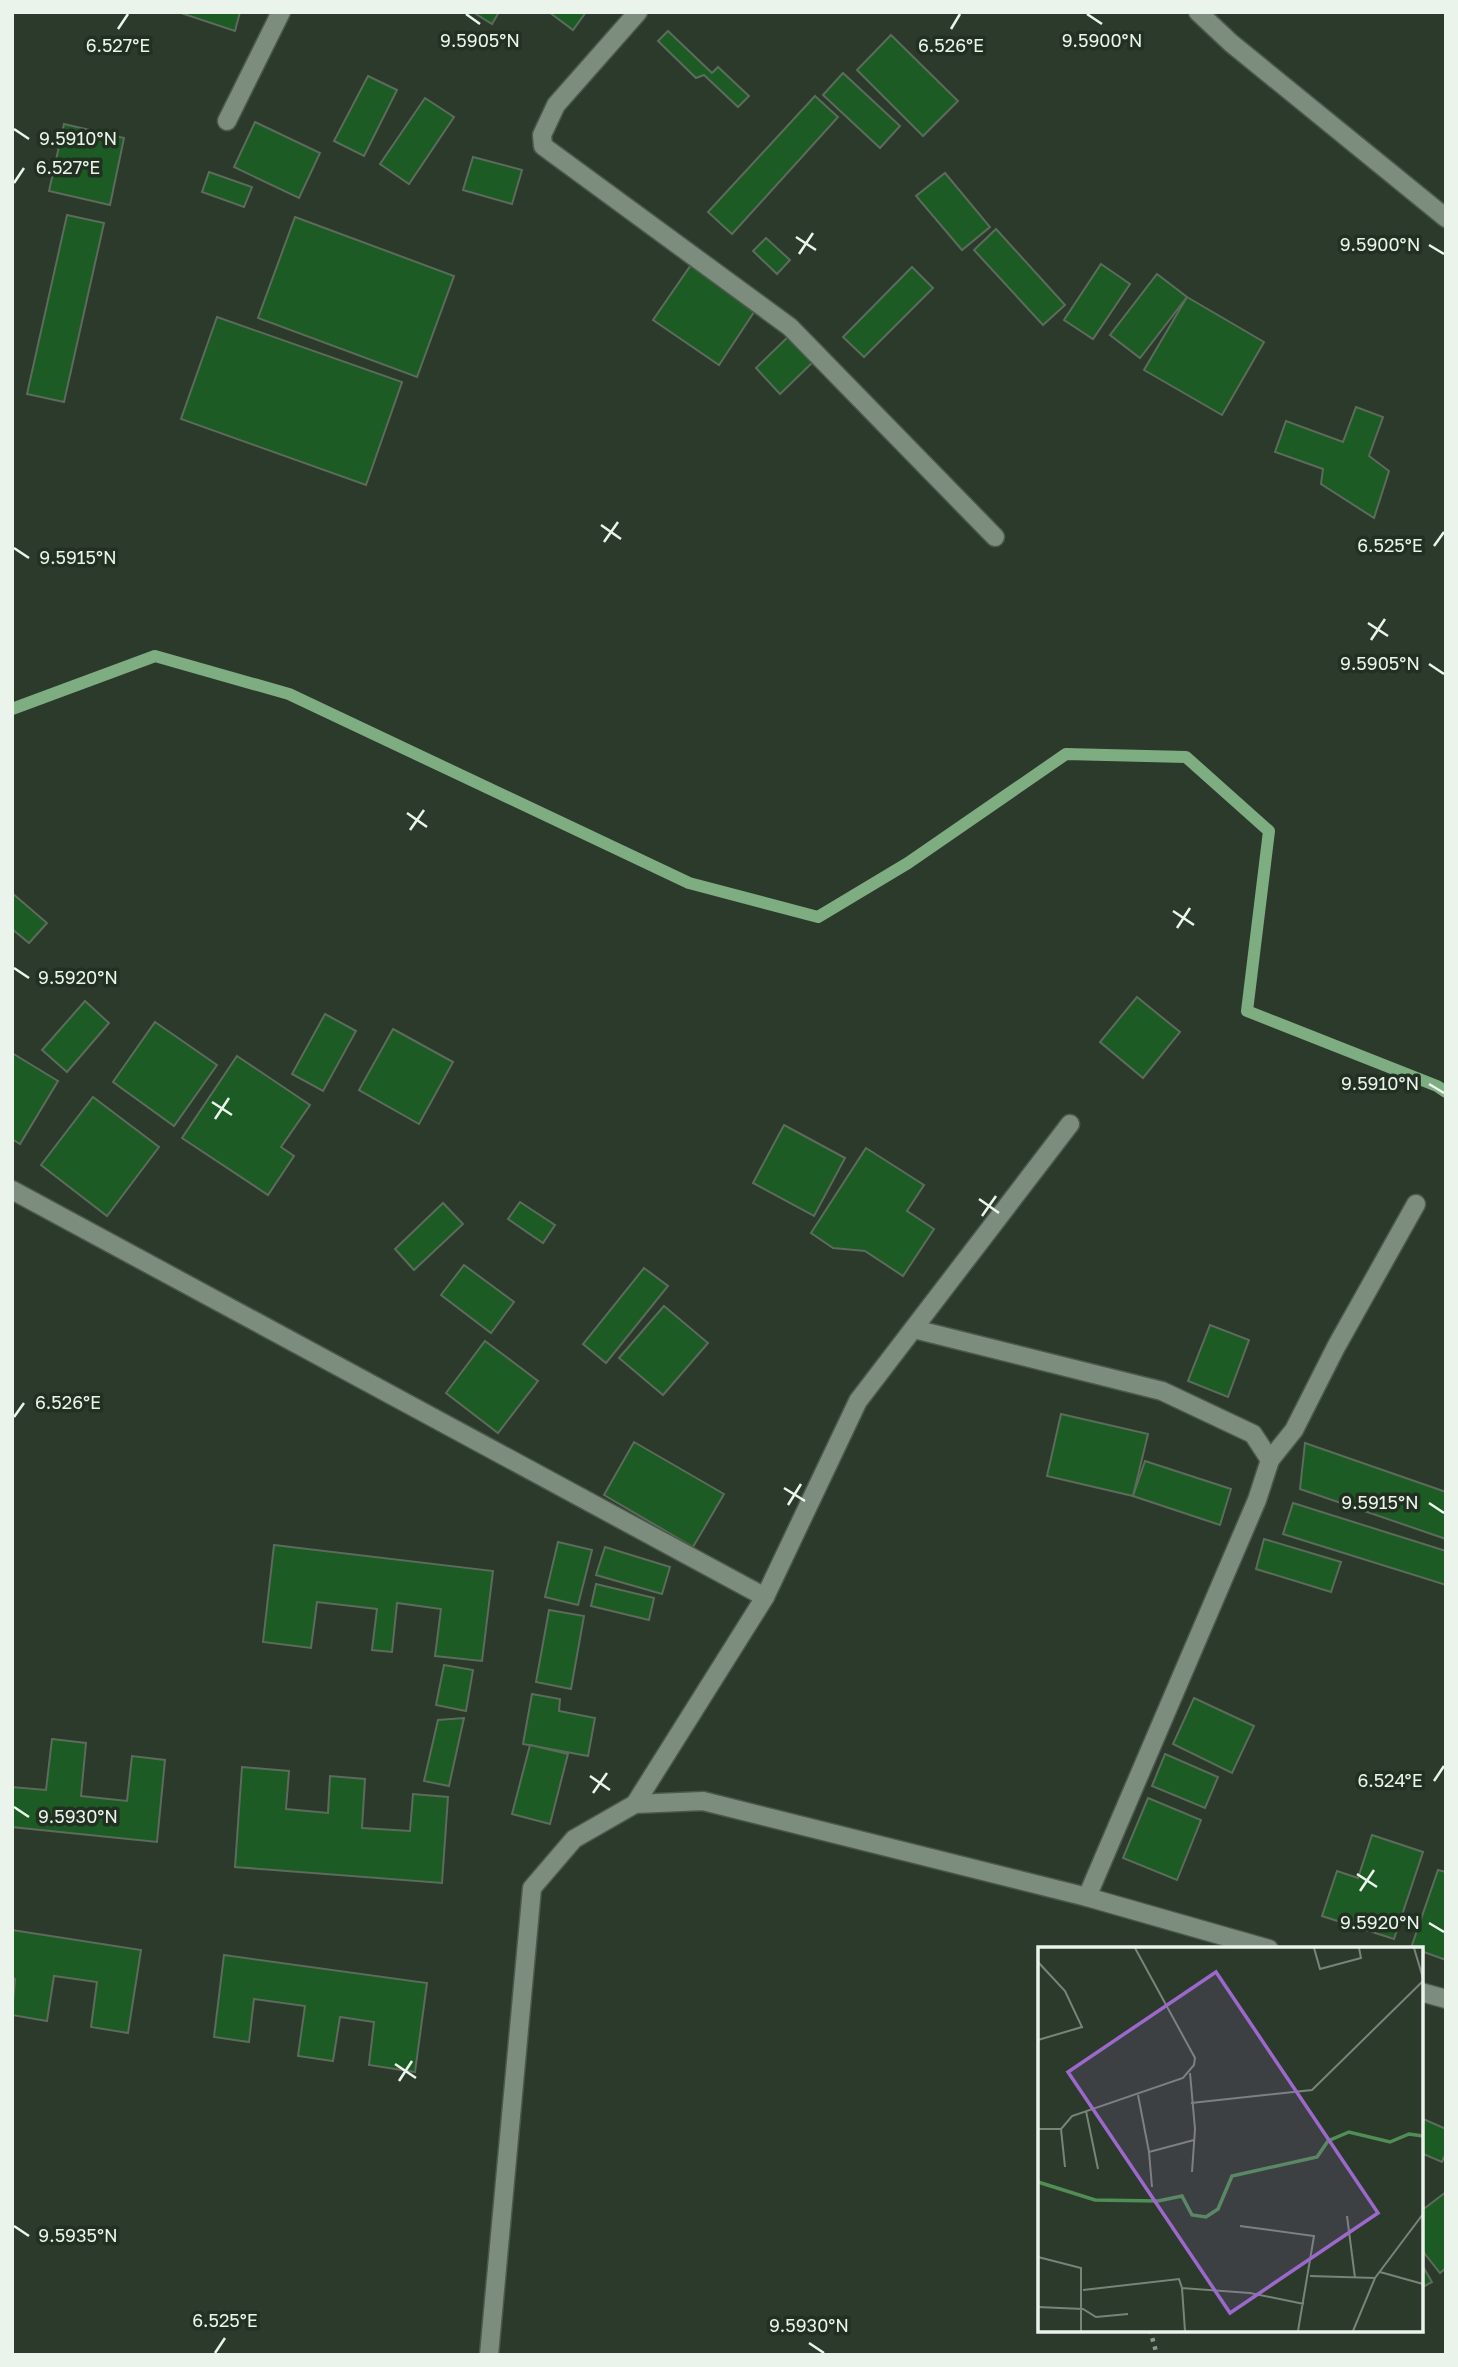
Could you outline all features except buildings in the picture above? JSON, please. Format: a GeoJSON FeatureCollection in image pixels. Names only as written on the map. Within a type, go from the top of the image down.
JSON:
{"type":"FeatureCollection","features":[{"type":"Feature","properties":{"kind":"street"},"geometry":{"type":"LineString","coordinates":[[227,121],[281,12]]}},
{"type":"Feature","properties":{"kind":"street"},"geometry":{"type":"LineString","coordinates":[[638,12],[556,105],[542,135],[543,146],[790,327],[995,537]]}},
{"type":"Feature","properties":{"kind":"street"},"geometry":{"type":"LineString","coordinates":[[1198,12],[1242,52],[1446,218]]}},
{"type":"Feature","properties":{"kind":"street"},"geometry":{"type":"LineString","coordinates":[[635,1804],[765,1597],[858,1401],[1070,1124]]}},
{"type":"Feature","properties":{"kind":"street"},"geometry":{"type":"LineString","coordinates":[[12,1190],[765,1597]]}},
{"type":"Feature","properties":{"kind":"street"},"geometry":{"type":"LineString","coordinates":[[1087,1897],[1257,1500],[1270,1460],[1294,1430],[1336,1347],[1416,1204]]}},
{"type":"Feature","properties":{"kind":"street"},"geometry":{"type":"LineString","coordinates":[[914,1329],[1163,1391],[1253,1434],[1270,1460]]}},
{"type":"Feature","properties":{"kind":"street"},"geometry":{"type":"LineString","coordinates":[[489,2355],[532,1888],[573,1839],[635,1804],[703,1801],[1087,1897],[1262,1947]]}},
{"type":"Feature","properties":{"kind":"street"},"geometry":{"type":"LineString","coordinates":[[1423,1993],[1446,1999]]}},
{"type":"Feature","properties":{"kind":"path"},"geometry":{"type":"LineString","coordinates":[[1151,2332],[1157,2355]]}},
{"type":"Feature","properties":{"kind":"waterway"},"geometry":{"type":"LineString","coordinates":[[12,709],[155,656],[289,694],[689,883],[818,917],[908,863],[1066,754],[1186,757],[1269,831],[1247,1011],[1437,1086],[1446,1092]]}}]}
